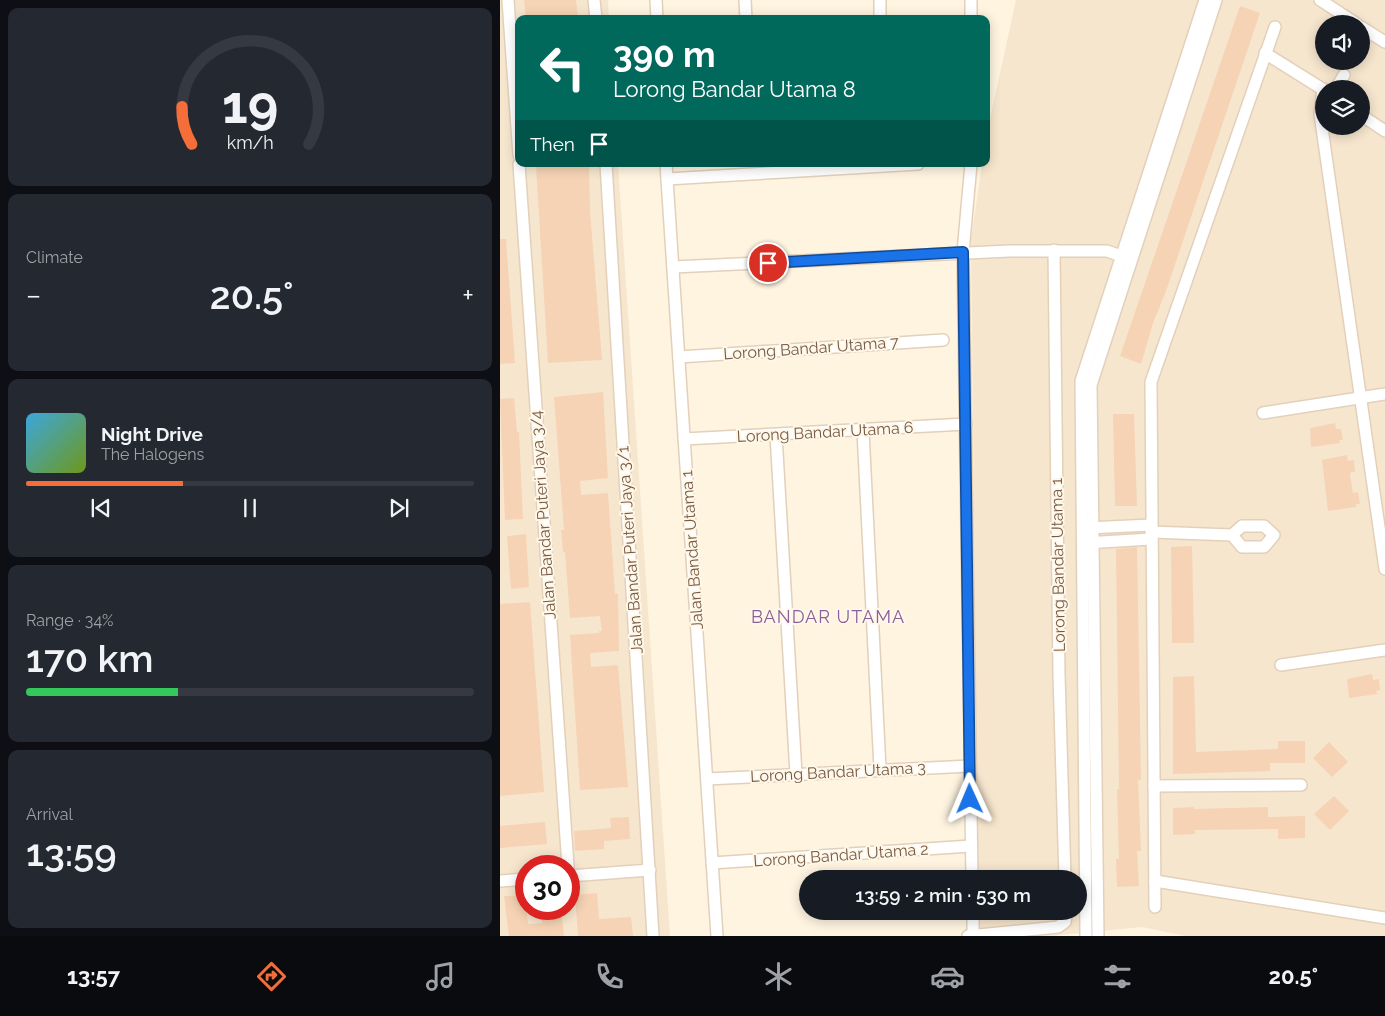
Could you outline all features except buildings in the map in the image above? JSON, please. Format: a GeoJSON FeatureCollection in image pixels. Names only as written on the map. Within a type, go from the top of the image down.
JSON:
{"type":"FeatureCollection","features":[{"type":"Feature","properties":{"kind":"street"},"geometry":{"type":"LineString","coordinates":[[508,0],[515,99]]}},
{"type":"Feature","properties":{"kind":"street"},"geometry":{"type":"LineString","coordinates":[[594,0],[596,15]]}},
{"type":"Feature","properties":{"kind":"street"},"geometry":{"type":"LineString","coordinates":[[656,0],[657,15]]}},
{"type":"Feature","properties":{"kind":"street"},"geometry":{"type":"LineString","coordinates":[[745,0],[746,15]]}},
{"type":"Feature","properties":{"kind":"street"},"geometry":{"type":"LineString","coordinates":[[880,0],[880,15]]}},
{"type":"Feature","properties":{"kind":"street"},"geometry":{"type":"LineString","coordinates":[[970,0],[971,15]]}},
{"type":"Feature","properties":{"kind":"street"},"geometry":{"type":"LineString","coordinates":[[1086,936],[1087,543],[1091,385],[1126,257],[1205,0]]}},
{"type":"Feature","properties":{"kind":"street"},"geometry":{"type":"LineString","coordinates":[[1126,257],[1216,0]]}},
{"type":"Feature","properties":{"kind":"street"},"geometry":{"type":"LineString","coordinates":[[1320,0],[1343,15]]}},
{"type":"Feature","properties":{"kind":"street"},"geometry":{"type":"LineString","coordinates":[[1155,906],[1151,382],[1264,53],[1275,27]]}},
{"type":"Feature","properties":{"kind":"street"},"geometry":{"type":"LineString","coordinates":[[1370,33],[1385,42]]}},
{"type":"Feature","properties":{"kind":"street"},"geometry":{"type":"LineString","coordinates":[[1264,53],[1315,85]]}},
{"type":"Feature","properties":{"kind":"street"},"geometry":{"type":"LineString","coordinates":[[1341,80],[1344,75]]}},
{"type":"Feature","properties":{"kind":"street"},"geometry":{"type":"LineString","coordinates":[[1370,121],[1385,131]]}},
{"type":"Feature","properties":{"kind":"street"},"geometry":{"type":"LineString","coordinates":[[1323,135],[1385,569]]}},
{"type":"Feature","properties":{"kind":"street","name":"Jalan Bandar Puteri Jaya 3/4"},"geometry":{"type":"LineString","coordinates":[[519,167],[567,855]]}},
{"type":"Feature","properties":{"kind":"street","name":"Jalan Bandar Puteri Jaya 3/1"},"geometry":{"type":"LineString","coordinates":[[606,167],[653,936]]}},
{"type":"Feature","properties":{"kind":"street","name":"Jalan Bandar Utama 1"},"geometry":{"type":"LineString","coordinates":[[666,167],[717,936]]}},
{"type":"Feature","properties":{"kind":"street"},"geometry":{"type":"LineString","coordinates":[[667,179],[755,169],[822,167]]}},
{"type":"Feature","properties":{"kind":"street"},"geometry":{"type":"LineString","coordinates":[[970,167],[963,252],[972,870]]}},
{"type":"Feature","properties":{"kind":"street","name":"Lorong Bandar Utama 1"},"geometry":{"type":"LineString","coordinates":[[1054,250],[1059,675],[1066,870]]}},
{"type":"Feature","properties":{"kind":"street"},"geometry":{"type":"LineString","coordinates":[[673,267],[963,252],[1106,251],[1126,257]]}},
{"type":"Feature","properties":{"kind":"street","name":"Lorong Bandar Utama 7"},"geometry":{"type":"LineString","coordinates":[[679,357],[943,340]]}},
{"type":"Feature","properties":{"kind":"street"},"geometry":{"type":"LineString","coordinates":[[1263,413],[1385,394]]}},
{"type":"Feature","properties":{"kind":"street","name":"Lorong Bandar Utama 6"},"geometry":{"type":"LineString","coordinates":[[684,439],[863,431],[966,424]]}},
{"type":"Feature","properties":{"kind":"street"},"geometry":{"type":"LineString","coordinates":[[863,431],[880,770]]}},
{"type":"Feature","properties":{"kind":"street"},"geometry":{"type":"LineString","coordinates":[[776,435],[796,774]]}},
{"type":"Feature","properties":{"kind":"street"},"geometry":{"type":"LineString","coordinates":[[1088,528],[1232,535]]}},
{"type":"Feature","properties":{"kind":"street"},"geometry":{"type":"LineString","coordinates":[[1087,543],[1151,532]]}},
{"type":"Feature","properties":{"kind":"street"},"geometry":{"type":"LineString","coordinates":[[1087,543],[1098,936]]}},
{"type":"Feature","properties":{"kind":"street"},"geometry":{"type":"LineString","coordinates":[[1281,665],[1385,650]]}},
{"type":"Feature","properties":{"kind":"street","name":"Lorong Bandar Utama 3"},"geometry":{"type":"LineString","coordinates":[[707,779],[970,766]]}},
{"type":"Feature","properties":{"kind":"street"},"geometry":{"type":"LineString","coordinates":[[1154,786],[1301,784]]}},
{"type":"Feature","properties":{"kind":"street","name":"Lorong Bandar Utama 2"},"geometry":{"type":"LineString","coordinates":[[712,864],[971,846]]}},
{"type":"Feature","properties":{"kind":"street"},"geometry":{"type":"LineString","coordinates":[[580,875],[650,870]]}},
{"type":"Feature","properties":{"kind":"street"},"geometry":{"type":"LineString","coordinates":[[500,881],[515,880]]}},
{"type":"Feature","properties":{"kind":"street"},"geometry":{"type":"LineString","coordinates":[[1154,881],[1385,918]]}},
{"type":"Feature","properties":{"kind":"street"},"geometry":{"type":"LineString","coordinates":[[973,920],[973,936]]}},
{"type":"Feature","properties":{"kind":"street"},"geometry":{"type":"LineString","coordinates":[[968,936],[1058,927],[1065,920]]}},
{"type":"Feature","properties":{"kind":"shaded area"},"geometry":{"type":"Polygon","coordinates":[[[500,0],[608,0],[609,15],[515,15],[515,167],[618,167],[670,936],[500,936],[500,0]]]}},
{"type":"Feature","properties":{"kind":"shaded area"},"geometry":{"type":"Polygon","coordinates":[[[1016,0],[1385,0],[1385,936],[1186,936],[1142,927],[1051,936],[978,936],[978,920],[1087,920],[1087,870],[978,870],[971,239],[982,167],[990,167],[990,119],[1016,0]]]}},
{"type":"Feature","properties":{"kind":"district","name":"BANDAR UTAMA"},"geometry":{"type":"Point","coordinates":[828,616]}},
{"type":"Feature","properties":{"kind":"route"},"geometry":{"type":"LineString","coordinates":[[768,263],[963,252],[970,799]]}}]}
